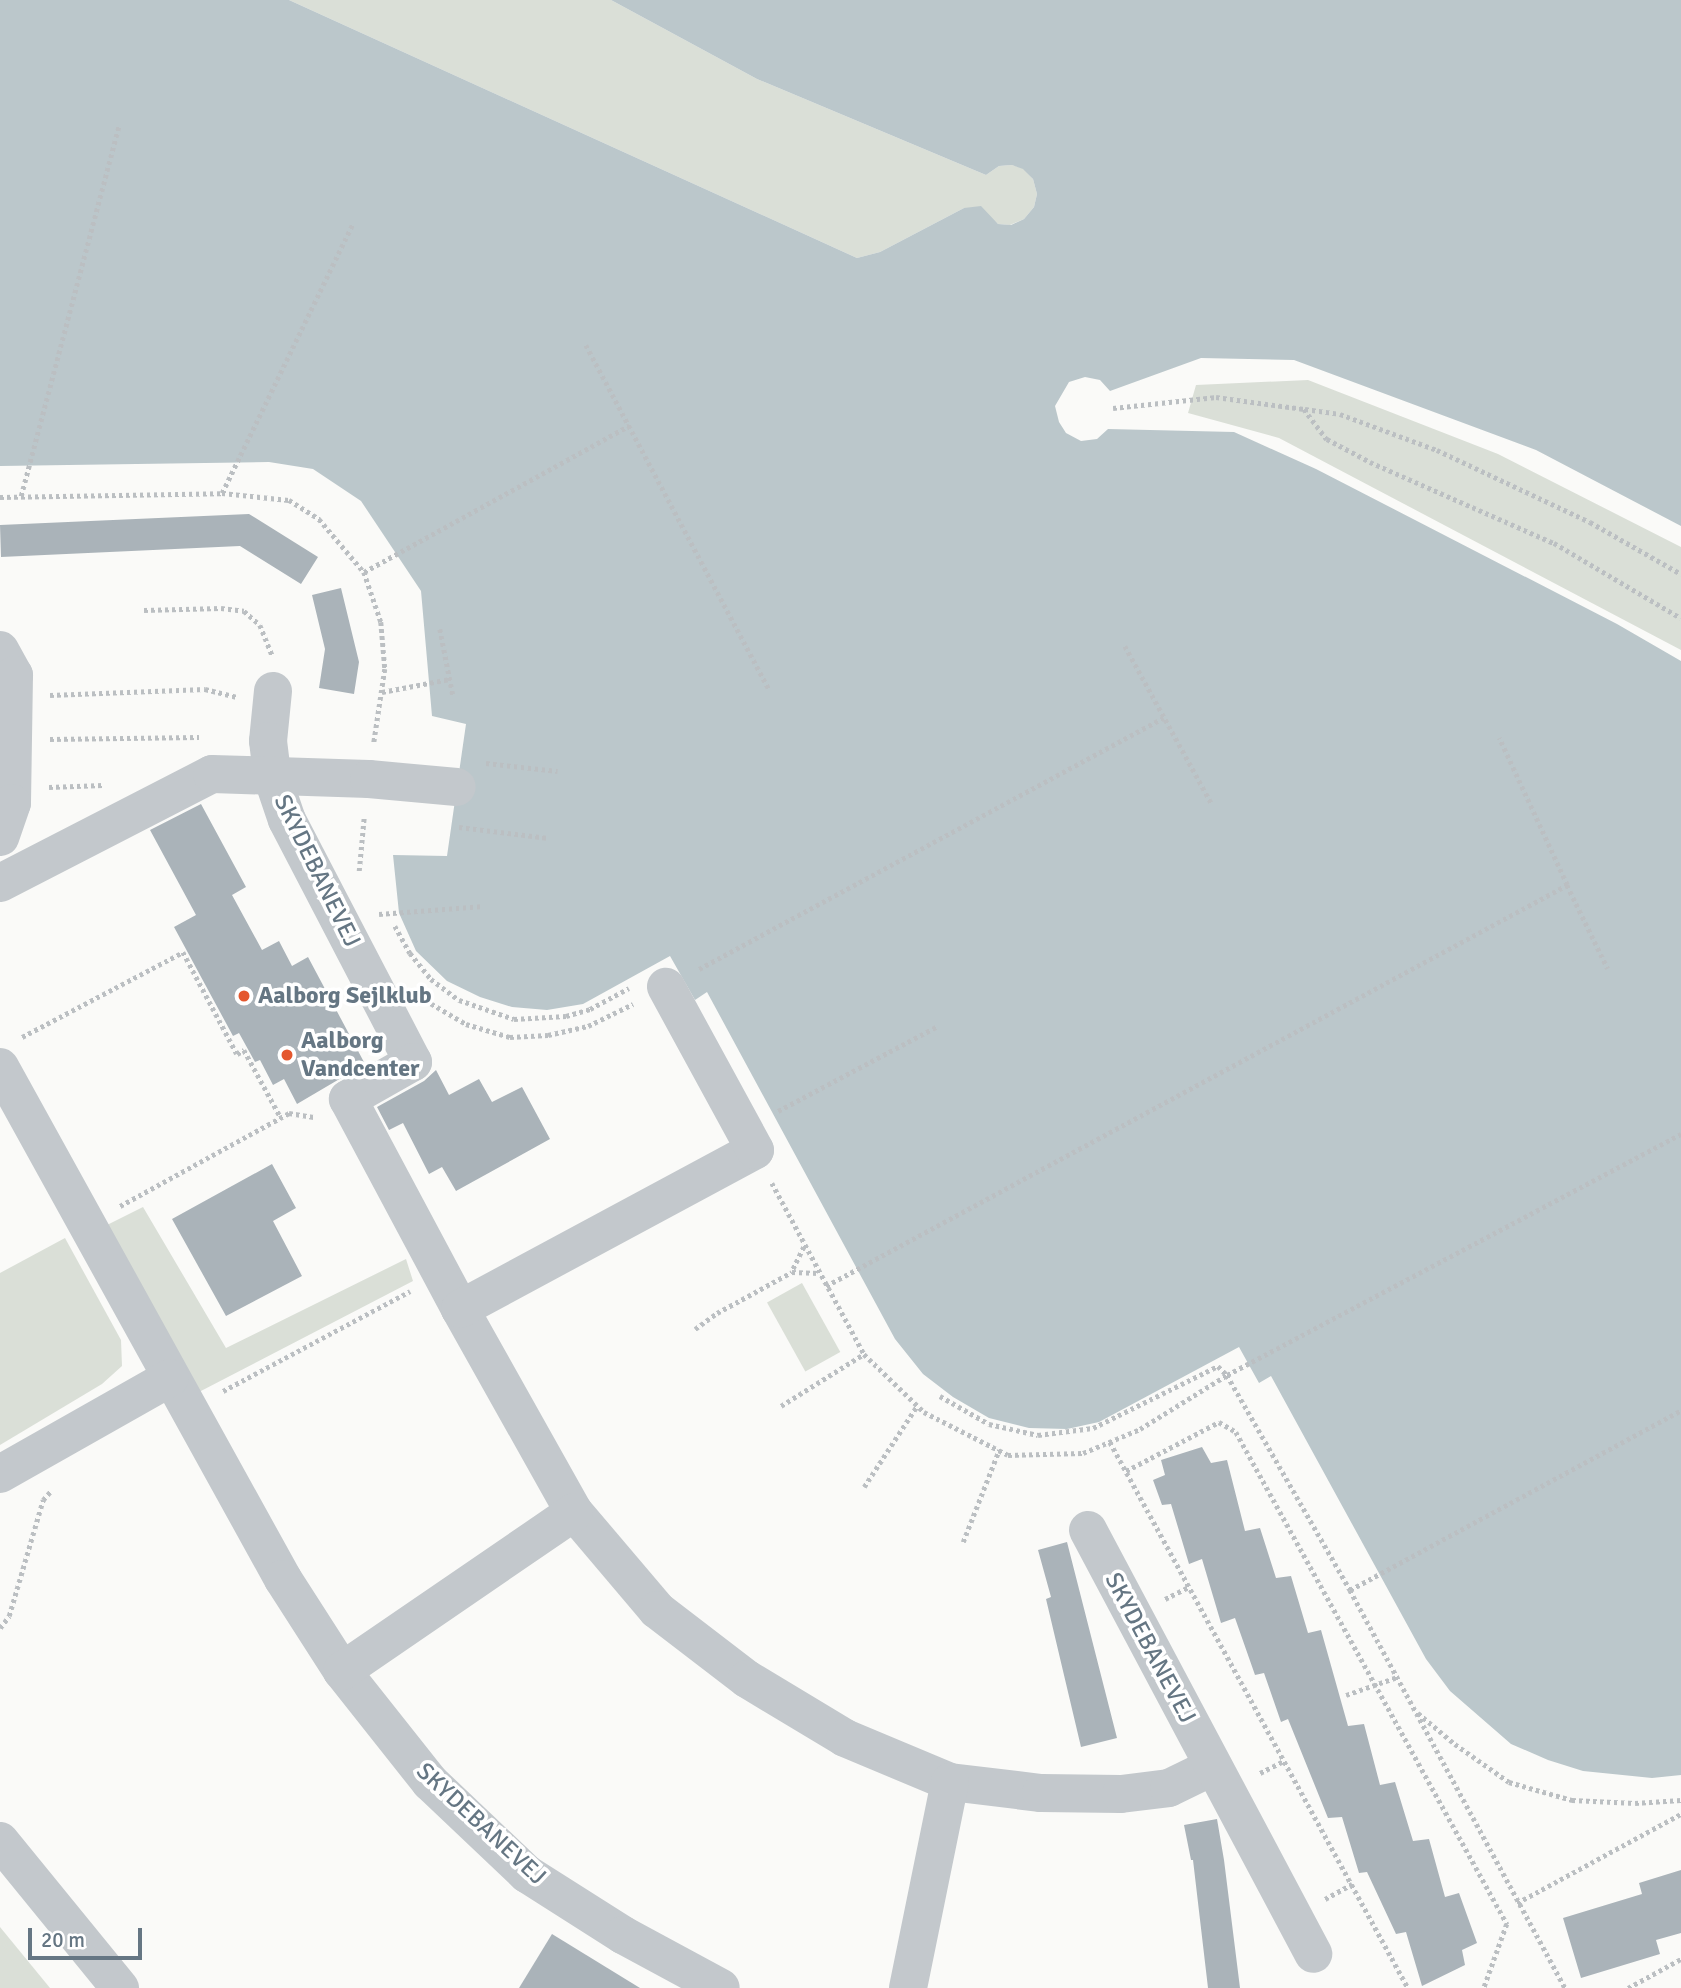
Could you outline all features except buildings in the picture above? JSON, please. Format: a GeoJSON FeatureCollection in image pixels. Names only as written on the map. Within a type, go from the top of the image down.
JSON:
{"type":"FeatureCollection","features":[{"type":"Feature","properties":{"kind":"street"},"geometry":{"type":"LineString","coordinates":[[0,650],[14,675],[12,803],[0,837]]}},
{"type":"Feature","properties":{"kind":"street","name":"SKYDEBANEVEJ"},"geometry":{"type":"LineString","coordinates":[[273,691],[268,741],[272,776],[287,820],[412,1062],[348,1099]]}},
{"type":"Feature","properties":{"kind":"street"},"geometry":{"type":"LineString","coordinates":[[0,883],[212,774],[465,774]]}},
{"type":"Feature","properties":{"kind":"street"},"geometry":{"type":"LineString","coordinates":[[460,1309],[749,1140],[649,986]]}},
{"type":"Feature","properties":{"kind":"street","name":"SKYDEBANEVEJ"},"geometry":{"type":"LineString","coordinates":[[6,1055],[88,1223],[179,1394],[283,1578],[342,1671],[429,1782],[527,1874],[623,1935],[721,1988]]}},
{"type":"Feature","properties":{"kind":"street"},"geometry":{"type":"LineString","coordinates":[[348,1099],[460,1309],[574,1512],[657,1610],[747,1679],[845,1738],[950,1782],[1041,1793],[1121,1794],[1169,1788],[1212,1767]]}},
{"type":"Feature","properties":{"kind":"street"},"geometry":{"type":"LineString","coordinates":[[0,1475],[179,1394]]}},
{"type":"Feature","properties":{"kind":"street"},"geometry":{"type":"LineString","coordinates":[[342,1671],[574,1512]]}},
{"type":"Feature","properties":{"kind":"street","name":"SKYDEBANEVEJ"},"geometry":{"type":"LineString","coordinates":[[1088,1530],[1313,1954]]}},
{"type":"Feature","properties":{"kind":"street"},"geometry":{"type":"LineString","coordinates":[[908,1988],[950,1782]]}},
{"type":"Feature","properties":{"kind":"street"},"geometry":{"type":"LineString","coordinates":[[0,1841],[120,1988]]}},
{"type":"Feature","properties":{"kind":"path"},"geometry":{"type":"LineString","coordinates":[[21,496],[119,125]]}},
{"type":"Feature","properties":{"kind":"path"},"geometry":{"type":"LineString","coordinates":[[222,493],[352,225]]}},
{"type":"Feature","properties":{"kind":"path"},"geometry":{"type":"LineString","coordinates":[[586,345],[769,689]]}},
{"type":"Feature","properties":{"kind":"path"},"geometry":{"type":"LineString","coordinates":[[1113,408],[1216,397],[1340,414],[1437,450],[1590,522],[1681,574]]}},
{"type":"Feature","properties":{"kind":"path"},"geometry":{"type":"LineString","coordinates":[[1304,409],[1327,439],[1370,462],[1554,543],[1681,618]]}},
{"type":"Feature","properties":{"kind":"path"},"geometry":{"type":"LineString","coordinates":[[364,572],[629,426]]}},
{"type":"Feature","properties":{"kind":"path"},"geometry":{"type":"LineString","coordinates":[[145,610],[233,608],[252,616],[268,640],[272,657],[273,691]]}},
{"type":"Feature","properties":{"kind":"path"},"geometry":{"type":"LineString","coordinates":[[440,629],[453,695]]}},
{"type":"Feature","properties":{"kind":"path"},"geometry":{"type":"LineString","coordinates":[[1125,646],[1212,804]]}},
{"type":"Feature","properties":{"kind":"path"},"geometry":{"type":"LineString","coordinates":[[382,692],[450,679]]}},
{"type":"Feature","properties":{"kind":"path"},"geometry":{"type":"LineString","coordinates":[[14,696],[205,689]]}},
{"type":"Feature","properties":{"kind":"path"},"geometry":{"type":"LineString","coordinates":[[395,926],[410,953],[431,979],[459,1000],[514,1019],[544,1019],[590,1009],[649,986],[1163,718]]}},
{"type":"Feature","properties":{"kind":"path"},"geometry":{"type":"LineString","coordinates":[[48,739],[194,736]]}},
{"type":"Feature","properties":{"kind":"path"},"geometry":{"type":"LineString","coordinates":[[1499,738],[1608,969]]}},
{"type":"Feature","properties":{"kind":"path"},"geometry":{"type":"LineString","coordinates":[[465,774],[558,771]]}},
{"type":"Feature","properties":{"kind":"path"},"geometry":{"type":"LineString","coordinates":[[12,788],[106,785]]}},
{"type":"Feature","properties":{"kind":"path"},"geometry":{"type":"LineString","coordinates":[[451,826],[548,838]]}},
{"type":"Feature","properties":{"kind":"path"},"geometry":{"type":"LineString","coordinates":[[825,1286],[1567,885]]}},
{"type":"Feature","properties":{"kind":"path"},"geometry":{"type":"LineString","coordinates":[[373,914],[484,906]]}},
{"type":"Feature","properties":{"kind":"path"},"geometry":{"type":"LineString","coordinates":[[6,1055],[183,952],[237,1054],[244,1050],[281,1118]]}},
{"type":"Feature","properties":{"kind":"path"},"geometry":{"type":"LineString","coordinates":[[938,1026],[749,1140],[825,1286],[864,1354],[917,1406],[1008,1454],[1083,1453],[1140,1429],[1227,1375],[1681,1134]]}},
{"type":"Feature","properties":{"kind":"path"},"geometry":{"type":"LineString","coordinates":[[88,1223],[289,1113],[311,1118],[348,1099]]}},
{"type":"Feature","properties":{"kind":"path"},"geometry":{"type":"LineString","coordinates":[[792,1272],[804,1246]]}},
{"type":"Feature","properties":{"kind":"path"},"geometry":{"type":"LineString","coordinates":[[695,1329],[717,1312],[792,1272],[819,1273]]}},
{"type":"Feature","properties":{"kind":"path"},"geometry":{"type":"LineString","coordinates":[[179,1394],[441,1274]]}},
{"type":"Feature","properties":{"kind":"path"},"geometry":{"type":"LineString","coordinates":[[781,1406],[864,1354]]}},
{"type":"Feature","properties":{"kind":"path"},"geometry":{"type":"LineString","coordinates":[[940,1396],[989,1424],[1038,1435],[1093,1428],[1218,1366],[1227,1375],[1350,1590],[1565,1988]]}},
{"type":"Feature","properties":{"kind":"path"},"geometry":{"type":"LineString","coordinates":[[863,1487],[917,1406]]}},
{"type":"Feature","properties":{"kind":"path"},"geometry":{"type":"LineString","coordinates":[[1350,1590],[1681,1410]]}},
{"type":"Feature","properties":{"kind":"path"},"geometry":{"type":"LineString","coordinates":[[1126,1471],[1219,1422],[1236,1432],[1507,1924],[1484,1988]]}},
{"type":"Feature","properties":{"kind":"path"},"geometry":{"type":"LineString","coordinates":[[1110,1442],[1408,1988]]}},
{"type":"Feature","properties":{"kind":"path"},"geometry":{"type":"LineString","coordinates":[[963,1542],[999,1450]]}},
{"type":"Feature","properties":{"kind":"path"},"geometry":{"type":"LineString","coordinates":[[0,1628],[9,1616],[43,1500],[56,1485]]}},
{"type":"Feature","properties":{"kind":"path"},"geometry":{"type":"LineString","coordinates":[[1346,1695],[1397,1677]]}},
{"type":"Feature","properties":{"kind":"path"},"geometry":{"type":"LineString","coordinates":[[1415,1710],[1455,1744],[1509,1782],[1572,1800],[1635,1803],[1681,1800]]}},
{"type":"Feature","properties":{"kind":"path"},"geometry":{"type":"LineString","coordinates":[[1517,1903],[1681,1814]]}},
{"type":"Feature","properties":{"kind":"path"},"geometry":{"type":"LineString","coordinates":[[1628,1988],[1681,1959]]}},
{"type":"Feature","properties":{"kind":"shaded area"},"geometry":{"type":"Polygon","coordinates":[[[0,0],[289,0],[857,258],[880,252],[964,208],[981,206],[998,224],[1011,225],[1024,219],[1034,207],[1037,194],[1033,179],[1023,169],[1012,165],[999,166],[986,175],[757,79],[611,0],[1681,0],[1681,526],[1536,450],[1294,360],[1201,358],[1110,391],[1100,380],[1085,377],[1069,382],[1055,406],[1059,422],[1066,433],[1081,441],[1097,439],[1108,429],[1234,432],[1316,469],[1617,624],[1681,661],[1681,1775],[1652,1778],[1583,1771],[1548,1760],[1511,1744],[1450,1691],[1426,1659],[1271,1376],[1259,1383],[1239,1347],[1099,1422],[1067,1429],[1029,1428],[989,1418],[953,1397],[923,1374],[895,1339],[707,992],[695,1000],[670,956],[583,1004],[547,1010],[512,1007],[480,997],[447,981],[416,951],[399,913],[393,855],[447,856],[466,724],[432,716],[421,591],[361,501],[313,469],[269,462],[0,466],[0,0]]]}},
{"type":"Feature","properties":{"kind":"shaded area"},"geometry":{"type":"Polygon","coordinates":[[[289,0],[611,0],[757,79],[986,175],[999,166],[1023,168],[1033,179],[1037,194],[1034,207],[1024,219],[1010,225],[998,224],[987,215],[964,208],[880,252],[857,258],[289,0]]]}},
{"type":"Feature","properties":{"kind":"shaded area"},"geometry":{"type":"Polygon","coordinates":[[[1308,380],[1498,454],[1681,547],[1681,650],[1279,438],[1188,413],[1196,385],[1308,380]]]}},
{"type":"Feature","properties":{"kind":"shaded area"},"geometry":{"type":"Polygon","coordinates":[[[143,1207],[226,1348],[406,1259],[413,1281],[199,1392],[107,1225],[143,1207]]]}},
{"type":"Feature","properties":{"kind":"shaded area"},"geometry":{"type":"Polygon","coordinates":[[[65,1238],[121,1340],[122,1366],[102,1384],[0,1445],[0,1273],[65,1238]]]}},
{"type":"Feature","properties":{"kind":"shaded area"},"geometry":{"type":"Polygon","coordinates":[[[802,1283],[840,1352],[805,1371],[767,1302],[802,1283]]]}},
{"type":"Feature","properties":{"kind":"shaded area"},"geometry":{"type":"Polygon","coordinates":[[[0,1927],[50,1988],[0,1988],[0,1927]]]}},
{"type":"Feature","properties":{"kind":"place","name":"Aalborg Sejlklub"},"geometry":{"type":"Point","coordinates":[244,996]}},
{"type":"Feature","properties":{"kind":"place","name":"Aalborg Vandcenter"},"geometry":{"type":"Point","coordinates":[287,1055]}}]}
